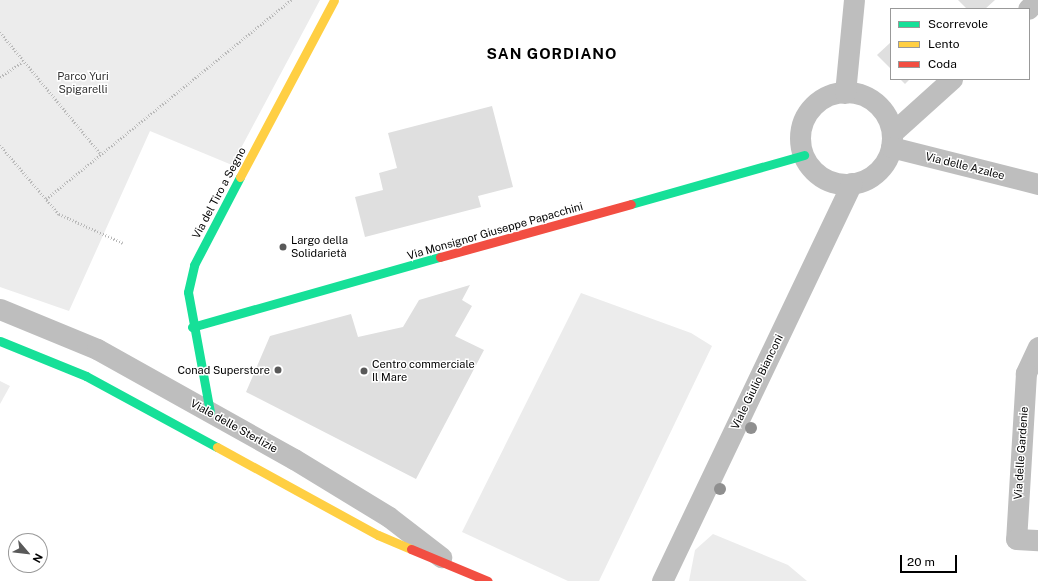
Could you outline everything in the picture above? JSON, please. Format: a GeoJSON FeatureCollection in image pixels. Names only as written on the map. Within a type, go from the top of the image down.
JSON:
{"type":"FeatureCollection","features":[{"type":"Feature","properties":{"kind":"street","name":"Via del Tiro a Segno"},"geometry":{"type":"LineString","coordinates":[[210,412],[192,327],[188,292],[194,265],[334,0]]}},
{"type":"Feature","properties":{"kind":"street"},"geometry":{"type":"LineString","coordinates":[[845,93],[854,0]]}},
{"type":"Feature","properties":{"kind":"street"},"geometry":{"type":"LineString","coordinates":[[1029,8],[1037,0]]}},
{"type":"Feature","properties":{"kind":"street"},"geometry":{"type":"LineString","coordinates":[[892,140],[880,106],[868,98],[845,93],[826,96],[805,116],[801,130],[804,155],[816,174],[830,182],[852,183],[875,174],[892,140],[951,80]]}},
{"type":"Feature","properties":{"kind":"street","name":"Via delle Azalee"},"geometry":{"type":"LineString","coordinates":[[892,140],[1038,184]]}},
{"type":"Feature","properties":{"kind":"street","name":"Via Monsignor Giuseppe Papacchini"},"geometry":{"type":"LineString","coordinates":[[192,327],[804,155]]}},
{"type":"Feature","properties":{"kind":"street","name":"Viale Giulio Bianconi"},"geometry":{"type":"LineString","coordinates":[[662,581],[852,183]]}},
{"type":"Feature","properties":{"kind":"street","name":"Viale delle Sterlizie"},"geometry":{"type":"LineString","coordinates":[[0,309],[97,349],[210,412],[389,517],[455,567]]}},
{"type":"Feature","properties":{"kind":"street","name":"Viale delle Sterlizie"},"geometry":{"type":"LineString","coordinates":[[0,341],[86,376],[378,535],[488,581]]}},
{"type":"Feature","properties":{"kind":"street","name":"Via delle Gardenie"},"geometry":{"type":"LineString","coordinates":[[1038,347],[1026,373],[1016,539],[1038,540]]}},
{"type":"Feature","properties":{"kind":"path"},"geometry":{"type":"LineString","coordinates":[[46,199],[100,153],[291,0]]}},
{"type":"Feature","properties":{"kind":"path"},"geometry":{"type":"LineString","coordinates":[[0,32],[22,62],[100,153]]}},
{"type":"Feature","properties":{"kind":"path"},"geometry":{"type":"LineString","coordinates":[[0,77],[22,62]]}},
{"type":"Feature","properties":{"kind":"path"},"geometry":{"type":"LineString","coordinates":[[0,145],[46,199],[64,217],[123,244]]}},
{"type":"Feature","properties":{"kind":"green space","name":"Parco Yuri Spigarelli"},"geometry":{"type":"Polygon","coordinates":[[[0,0],[320,0],[232,165],[150,131],[69,311],[0,287],[0,0]]]}},
{"type":"Feature","properties":{"kind":"green space"},"geometry":{"type":"Polygon","coordinates":[[[581,293],[691,333],[712,346],[599,581],[568,581],[462,532],[581,293]]]}},
{"type":"Feature","properties":{"kind":"green space"},"geometry":{"type":"Polygon","coordinates":[[[0,381],[10,386],[0,404],[0,381]]]}},
{"type":"Feature","properties":{"kind":"green space"},"geometry":{"type":"Polygon","coordinates":[[[713,534],[788,565],[807,581],[689,581],[695,550],[713,534]]]}},
{"type":"Feature","properties":{"kind":"building"},"geometry":{"type":"Polygon","coordinates":[[[958,0],[995,0],[986,8],[966,8],[958,0]]]}},
{"type":"Feature","properties":{"kind":"building"},"geometry":{"type":"Polygon","coordinates":[[[890,43],[890,68],[877,55],[890,43]]]}},
{"type":"Feature","properties":{"kind":"building"},"geometry":{"type":"Polygon","coordinates":[[[901,80],[909,80],[905,84],[901,80]]]}},
{"type":"Feature","properties":{"kind":"building"},"geometry":{"type":"Polygon","coordinates":[[[492,106],[513,187],[478,196],[481,207],[365,237],[355,197],[383,190],[379,173],[397,168],[388,133],[492,106]]]}},
{"type":"Feature","properties":{"kind":"building","name":"Centro commerciale Il Mare"},"geometry":{"type":"Polygon","coordinates":[[[470,285],[462,300],[472,306],[455,336],[484,350],[416,479],[246,392],[270,336],[351,314],[358,337],[403,327],[419,300],[470,285]]]}},
{"type":"Feature","properties":{"kind":"traffic: fast"},"geometry":{"type":"LineString","coordinates":[[631,204],[804,155]]}},
{"type":"Feature","properties":{"kind":"traffic: fast"},"geometry":{"type":"LineString","coordinates":[[210,412],[188,292],[194,265],[240,177]]}},
{"type":"Feature","properties":{"kind":"traffic: fast"},"geometry":{"type":"LineString","coordinates":[[192,327],[440,257]]}},
{"type":"Feature","properties":{"kind":"traffic: fast"},"geometry":{"type":"LineString","coordinates":[[0,341],[86,376],[217,447]]}},
{"type":"Feature","properties":{"kind":"traffic: slow"},"geometry":{"type":"LineString","coordinates":[[240,177],[334,0]]}},
{"type":"Feature","properties":{"kind":"traffic: slow"},"geometry":{"type":"LineString","coordinates":[[217,447],[378,535],[411,549]]}},
{"type":"Feature","properties":{"kind":"traffic: jam"},"geometry":{"type":"LineString","coordinates":[[440,257],[631,204]]}},
{"type":"Feature","properties":{"kind":"traffic: jam"},"geometry":{"type":"LineString","coordinates":[[411,549],[488,581]]}},
{"type":"Feature","properties":{"kind":"place","name":"Largo della Solidarietà"},"geometry":{"type":"Point","coordinates":[283,247]}},
{"type":"Feature","properties":{"kind":"place","name":"Conad Superstore"},"geometry":{"type":"Point","coordinates":[278,370]}},
{"type":"Feature","properties":{"kind":"place","name":"Centro commerciale Il Mare"},"geometry":{"type":"Point","coordinates":[364,371]}},
{"type":"Feature","properties":{"kind":"district","name":"SAN GORDIANO"},"geometry":{"type":"Point","coordinates":[552,54]}}]}
